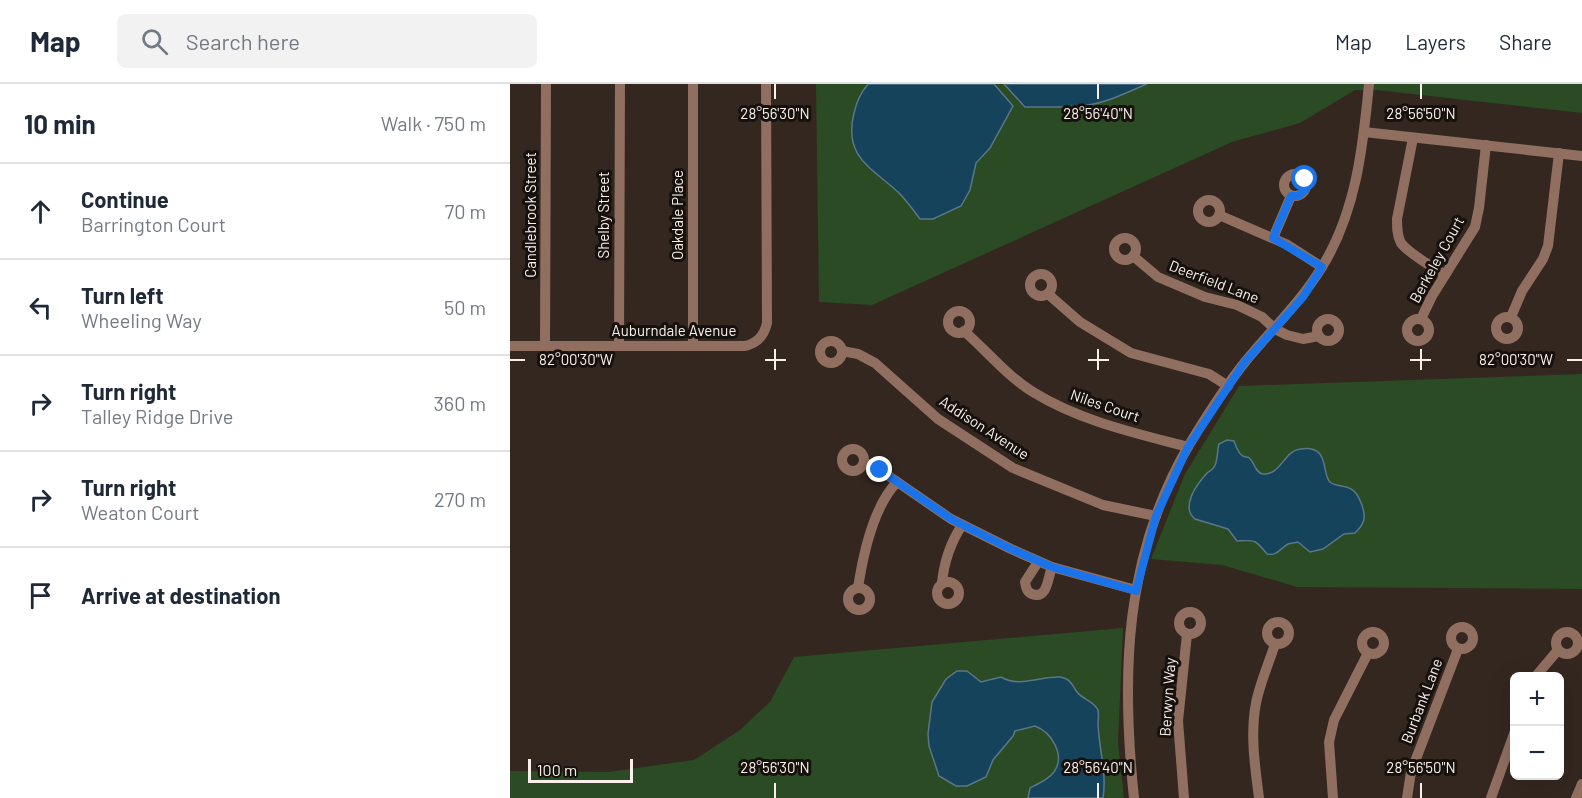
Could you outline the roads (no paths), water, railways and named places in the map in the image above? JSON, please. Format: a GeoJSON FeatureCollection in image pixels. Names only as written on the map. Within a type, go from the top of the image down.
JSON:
{"type":"FeatureCollection","features":[{"type":"Feature","properties":{"kind":"street","name":"Candlebrook Street"},"geometry":{"type":"LineString","coordinates":[[545,346],[546,84]]}},
{"type":"Feature","properties":{"kind":"street","name":"Shelby Street"},"geometry":{"type":"LineString","coordinates":[[619,346],[620,84]]}},
{"type":"Feature","properties":{"kind":"street","name":"Oakdale Place"},"geometry":{"type":"LineString","coordinates":[[693,84],[693,346]]}},
{"type":"Feature","properties":{"kind":"street","name":"Auburndale Avenue"},"geometry":{"type":"LineString","coordinates":[[510,346],[750,345],[761,337],[767,323],[766,84]]}},
{"type":"Feature","properties":{"kind":"street"},"geometry":{"type":"LineString","coordinates":[[1134,798],[1126,696],[1127,656],[1136,591],[1156,516],[1188,447],[1228,386],[1244,363],[1303,297],[1322,267],[1342,225],[1352,194],[1364,132],[1369,84]]}},
{"type":"Feature","properties":{"kind":"street"},"geometry":{"type":"LineString","coordinates":[[1364,132],[1582,156]]}},
{"type":"Feature","properties":{"kind":"street"},"geometry":{"type":"LineString","coordinates":[[1413,138],[1397,219],[1400,241],[1445,275]]}},
{"type":"Feature","properties":{"kind":"street","name":"Berkeley Court"},"geometry":{"type":"LineString","coordinates":[[1421,319],[1432,296],[1475,226],[1486,145]]}},
{"type":"Feature","properties":{"kind":"street"},"geometry":{"type":"LineString","coordinates":[[1511,317],[1522,291],[1543,259],[1548,246],[1559,153]]}},
{"type":"Feature","properties":{"kind":"street"},"geometry":{"type":"LineString","coordinates":[[1273,238],[1291,196]]}},
{"type":"Feature","properties":{"kind":"street"},"geometry":{"type":"LineString","coordinates":[[1219,215],[1273,238],[1322,267]]}},
{"type":"Feature","properties":{"kind":"street","name":"Deerfield Lane"},"geometry":{"type":"LineString","coordinates":[[1133,256],[1158,277],[1181,289],[1237,305],[1262,317],[1275,329],[1298,339],[1319,336]]}},
{"type":"Feature","properties":{"kind":"street"},"geometry":{"type":"LineString","coordinates":[[1048,294],[1080,322],[1131,353],[1209,374],[1228,386]]}},
{"type":"Feature","properties":{"kind":"street","name":"Niles Court"},"geometry":{"type":"LineString","coordinates":[[964,331],[1005,370],[1032,391],[1069,411],[1137,434],[1188,447]]}},
{"type":"Feature","properties":{"kind":"street","name":"Addison Avenue"},"geometry":{"type":"LineString","coordinates":[[842,351],[858,354],[875,363],[938,419],[1012,468],[1103,505],[1156,516]]}},
{"type":"Feature","properties":{"kind":"street"},"geometry":{"type":"LineString","coordinates":[[864,462],[951,519],[1038,562],[1136,591]]}},
{"type":"Feature","properties":{"kind":"street"},"geometry":{"type":"LineString","coordinates":[[858,588],[863,555],[890,490],[897,482]]}},
{"type":"Feature","properties":{"kind":"street"},"geometry":{"type":"LineString","coordinates":[[942,583],[947,558],[962,525]]}},
{"type":"Feature","properties":{"kind":"street"},"geometry":{"type":"LineString","coordinates":[[1038,562],[1025,582],[1028,592],[1032,594],[1042,594],[1046,590],[1047,578],[1052,567]]}},
{"type":"Feature","properties":{"kind":"street","name":"Berwyn Way"},"geometry":{"type":"LineString","coordinates":[[1184,798],[1178,721],[1187,634]]}},
{"type":"Feature","properties":{"kind":"street"},"geometry":{"type":"LineString","coordinates":[[1258,798],[1253,744],[1254,720],[1257,702],[1275,644]]}},
{"type":"Feature","properties":{"kind":"street","name":"Burbank Lane"},"geometry":{"type":"LineString","coordinates":[[1407,798],[1410,772],[1458,649]]}},
{"type":"Feature","properties":{"kind":"street"},"geometry":{"type":"LineString","coordinates":[[1539,672],[1558,650]]}},
{"type":"Feature","properties":{"kind":"street"},"geometry":{"type":"LineString","coordinates":[[1333,798],[1329,742],[1334,720],[1368,653]]}},
{"type":"Feature","properties":{"kind":"street"},"geometry":{"type":"LineString","coordinates":[[1491,798],[1510,745]]}},
{"type":"Feature","properties":{"kind":"street"},"geometry":{"type":"LineString","coordinates":[[1576,798],[1582,783]]}},
{"type":"Feature","properties":{"kind":"water"},"geometry":{"type":"Polygon","coordinates":[[[868,84],[994,84],[1013,106],[990,148],[976,163],[970,190],[961,206],[933,219],[920,219],[899,193],[862,160],[856,151],[852,128],[858,101],[868,84]]]}},
{"type":"Feature","properties":{"kind":"water"},"geometry":{"type":"Polygon","coordinates":[[[1004,84],[1147,84],[1095,104],[1072,107],[1025,107],[1004,84]]]}},
{"type":"Feature","properties":{"kind":"water"},"geometry":{"type":"Polygon","coordinates":[[[1227,440],[1234,441],[1240,454],[1249,458],[1257,470],[1263,474],[1274,471],[1295,451],[1310,449],[1316,451],[1321,455],[1330,482],[1349,488],[1357,495],[1364,514],[1361,526],[1355,533],[1344,534],[1323,549],[1310,552],[1298,542],[1288,544],[1276,553],[1267,554],[1254,541],[1237,541],[1228,529],[1195,519],[1189,508],[1192,496],[1203,478],[1213,469],[1219,444],[1227,440]]]}},
{"type":"Feature","properties":{"kind":"water"},"geometry":{"type":"Polygon","coordinates":[[[957,671],[967,671],[981,682],[1001,677],[1015,682],[1053,677],[1068,680],[1079,694],[1094,704],[1098,710],[1104,779],[1103,798],[1028,798],[1030,788],[1054,772],[1058,758],[1051,739],[1035,726],[1015,731],[993,760],[986,777],[967,786],[956,786],[939,776],[929,746],[928,734],[932,702],[946,679],[957,671]]]}}]}
